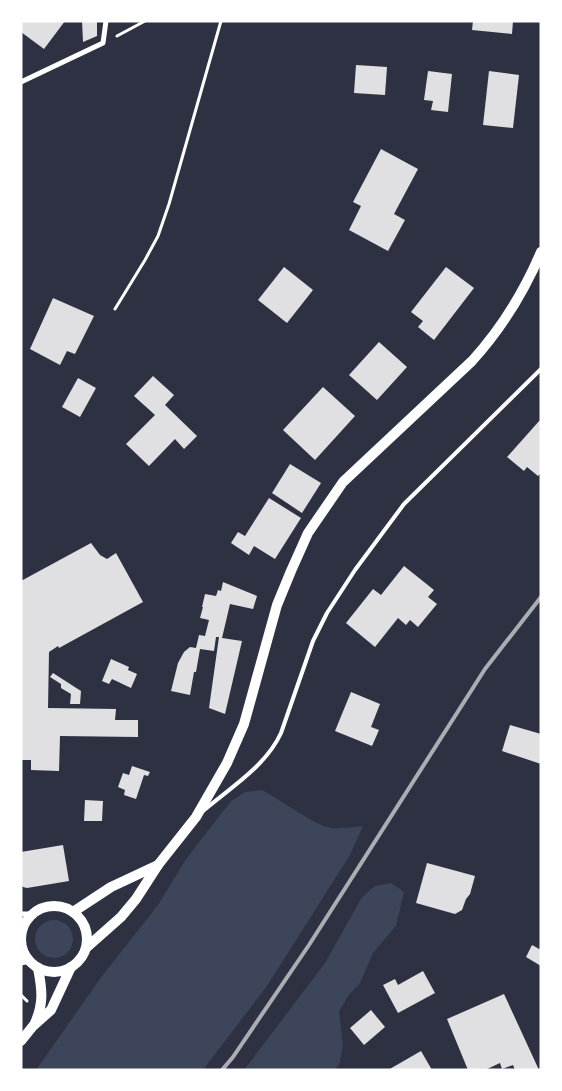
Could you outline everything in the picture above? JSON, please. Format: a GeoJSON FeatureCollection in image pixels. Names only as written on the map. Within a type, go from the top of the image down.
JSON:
{"type":"FeatureCollection","features":[{"type":"Feature","properties":{"kind":"main road"},"geometry":{"type":"LineString","coordinates":[[86,948],[121,917],[136,899],[158,865],[196,817],[227,762],[244,724],[278,605],[308,533],[342,482],[472,361],[488,343],[515,303],[531,275],[541,252]]}},
{"type":"Feature","properties":{"kind":"main road"},"geometry":{"type":"LineString","coordinates":[[73,912],[111,887],[158,865]]}},
{"type":"Feature","properties":{"kind":"main road"},"geometry":{"type":"LineString","coordinates":[[21,1041],[33,1026],[51,1010],[71,967],[83,956],[86,948],[85,928],[80,919],[73,912],[63,908],[53,906],[42,908],[26,922],[22,932],[23,947],[43,993],[40,1013],[33,1026]]}},
{"type":"Feature","properties":{"kind":"main road"},"geometry":{"type":"LineString","coordinates":[[30,964],[55,972],[71,967]]}},
{"type":"Feature","properties":{"kind":"street"},"geometry":{"type":"LineString","coordinates":[[21,82],[103,43],[106,21]]}},
{"type":"Feature","properties":{"kind":"street"},"geometry":{"type":"LineString","coordinates":[[21,914],[33,914]]}},
{"type":"Feature","properties":{"kind":"lane"},"geometry":{"type":"LineString","coordinates":[[196,817],[261,762],[275,746],[313,641],[327,613],[355,570],[404,504],[541,369]]}},
{"type":"Feature","properties":{"kind":"path"},"geometry":{"type":"LineString","coordinates":[[103,43],[145,21]]}},
{"type":"Feature","properties":{"kind":"path"},"geometry":{"type":"LineString","coordinates":[[115,308],[158,236],[169,204],[221,21]]}},
{"type":"Feature","properties":{"kind":"shaded area"},"geometry":{"type":"Polygon","coordinates":[[[262,790],[324,826],[339,828],[363,826],[350,855],[267,986],[203,1070],[36,1070],[102,976],[158,905],[186,859],[231,801],[245,792],[262,790]]]}},
{"type":"Feature","properties":{"kind":"shaded area"},"geometry":{"type":"Polygon","coordinates":[[[391,883],[404,892],[396,926],[373,953],[360,983],[348,996],[339,1012],[343,1045],[340,1062],[335,1070],[244,1070],[325,963],[362,897],[375,886],[391,883]]]}},
{"type":"Feature","properties":{"kind":"shaded area"},"geometry":{"type":"Polygon","coordinates":[[[54,920],[67,926],[73,939],[67,952],[54,958],[41,952],[35,939],[41,926],[54,920]]]}},
{"type":"Feature","properties":{"kind":"building"},"geometry":{"type":"Polygon","coordinates":[[[21,21],[65,21],[44,49],[21,32],[21,21]]]}},
{"type":"Feature","properties":{"kind":"building"},"geometry":{"type":"Polygon","coordinates":[[[82,21],[97,21],[97,36],[83,42],[82,21]]]}},
{"type":"Feature","properties":{"kind":"building"},"geometry":{"type":"Polygon","coordinates":[[[473,21],[513,21],[512,34],[472,30],[473,21]]]}},
{"type":"Feature","properties":{"kind":"building"},"geometry":{"type":"Polygon","coordinates":[[[356,65],[387,67],[385,95],[354,93],[356,65]]]}},
{"type":"Feature","properties":{"kind":"building"},"geometry":{"type":"Polygon","coordinates":[[[428,71],[452,74],[448,112],[431,110],[433,101],[424,100],[428,71]]]}},
{"type":"Feature","properties":{"kind":"building"},"geometry":{"type":"Polygon","coordinates":[[[489,71],[519,75],[513,128],[483,125],[489,71]]]}},
{"type":"Feature","properties":{"kind":"building"},"geometry":{"type":"Polygon","coordinates":[[[381,149],[418,169],[394,214],[405,220],[388,251],[349,230],[361,206],[353,202],[381,149]]]}},
{"type":"Feature","properties":{"kind":"building"},"geometry":{"type":"Polygon","coordinates":[[[284,267],[313,290],[287,323],[258,300],[284,267]]]}},
{"type":"Feature","properties":{"kind":"building"},"geometry":{"type":"Polygon","coordinates":[[[446,267],[474,288],[434,340],[418,327],[423,321],[411,312],[446,267]]]}},
{"type":"Feature","properties":{"kind":"building"},"geometry":{"type":"Polygon","coordinates":[[[53,298],[94,316],[75,354],[67,351],[60,365],[30,349],[53,298]]]}},
{"type":"Feature","properties":{"kind":"building"},"geometry":{"type":"Polygon","coordinates":[[[379,342],[407,367],[377,400],[349,375],[379,342]]]}},
{"type":"Feature","properties":{"kind":"building"},"geometry":{"type":"Polygon","coordinates":[[[153,376],[174,395],[165,405],[197,436],[184,449],[175,439],[149,466],[126,444],[155,415],[134,396],[153,376]]]}},
{"type":"Feature","properties":{"kind":"building"},"geometry":{"type":"Polygon","coordinates":[[[78,378],[96,388],[80,417],[62,407],[78,378]]]}},
{"type":"Feature","properties":{"kind":"building"},"geometry":{"type":"Polygon","coordinates":[[[323,387],[355,416],[315,460],[283,430],[323,387]]]}},
{"type":"Feature","properties":{"kind":"building"},"geometry":{"type":"Polygon","coordinates":[[[540,420],[541,473],[538,476],[527,467],[524,471],[507,457],[540,420]]]}},
{"type":"Feature","properties":{"kind":"building"},"geometry":{"type":"Polygon","coordinates":[[[290,464],[321,483],[302,513],[272,493],[290,464]]]}},
{"type":"Feature","properties":{"kind":"building"},"geometry":{"type":"Polygon","coordinates":[[[269,498],[301,518],[275,559],[254,546],[249,555],[231,543],[238,532],[245,536],[269,498]]]}},
{"type":"Feature","properties":{"kind":"building"},"geometry":{"type":"Polygon","coordinates":[[[91,543],[100,555],[107,559],[116,553],[143,602],[49,652],[48,708],[116,709],[115,720],[138,720],[138,737],[60,736],[59,771],[31,770],[31,760],[21,760],[21,581],[91,543]]]}},
{"type":"Feature","properties":{"kind":"building"},"geometry":{"type":"Polygon","coordinates":[[[404,566],[434,590],[428,597],[437,604],[418,627],[410,620],[406,625],[398,618],[375,647],[346,623],[373,589],[381,595],[404,566]]]}},
{"type":"Feature","properties":{"kind":"building"},"geometry":{"type":"Polygon","coordinates":[[[223,582],[257,596],[253,609],[230,604],[222,638],[242,641],[225,714],[209,708],[219,637],[216,637],[214,651],[200,649],[190,695],[171,691],[178,663],[184,652],[190,647],[196,648],[199,635],[205,636],[209,620],[200,618],[205,594],[216,596],[218,590],[221,591],[223,582]]]}},
{"type":"Feature","properties":{"kind":"building"},"geometry":{"type":"Polygon","coordinates":[[[111,659],[129,667],[128,670],[137,674],[131,688],[112,679],[109,684],[102,681],[111,659]]]}},
{"type":"Feature","properties":{"kind":"building"},"geometry":{"type":"Polygon","coordinates":[[[53,673],[81,691],[80,704],[70,704],[71,694],[61,688],[61,684],[50,677],[53,673]]]}},
{"type":"Feature","properties":{"kind":"building"},"geometry":{"type":"Polygon","coordinates":[[[351,692],[380,704],[371,727],[379,730],[372,746],[335,731],[351,692]]]}},
{"type":"Feature","properties":{"kind":"building"},"geometry":{"type":"Polygon","coordinates":[[[510,725],[541,734],[541,764],[502,751],[510,725]]]}},
{"type":"Feature","properties":{"kind":"building"},"geometry":{"type":"Polygon","coordinates":[[[132,766],[150,772],[148,776],[144,775],[136,799],[124,795],[125,790],[118,787],[123,773],[129,775],[132,766]]]}},
{"type":"Feature","properties":{"kind":"building"},"geometry":{"type":"Polygon","coordinates":[[[85,800],[103,801],[102,821],[84,821],[85,800]]]}},
{"type":"Feature","properties":{"kind":"building"},"geometry":{"type":"Polygon","coordinates":[[[63,845],[69,881],[27,888],[23,887],[21,884],[21,852],[63,845]]]}},
{"type":"Feature","properties":{"kind":"building"},"geometry":{"type":"Polygon","coordinates":[[[427,863],[475,876],[470,894],[462,910],[455,914],[416,903],[427,863]]]}},
{"type":"Feature","properties":{"kind":"building"},"geometry":{"type":"Polygon","coordinates":[[[532,945],[541,950],[541,966],[526,957],[532,945]]]}},
{"type":"Feature","properties":{"kind":"building"},"geometry":{"type":"Polygon","coordinates":[[[423,971],[435,993],[398,1013],[383,985],[395,979],[398,985],[423,971]]]}},
{"type":"Feature","properties":{"kind":"building"},"geometry":{"type":"Polygon","coordinates":[[[504,994],[539,1070],[515,1070],[513,1065],[502,1069],[500,1063],[485,1070],[468,1070],[447,1019],[504,994]]]}},
{"type":"Feature","properties":{"kind":"building"},"geometry":{"type":"Polygon","coordinates":[[[371,1010],[385,1027],[364,1045],[350,1028],[371,1010]]]}},
{"type":"Feature","properties":{"kind":"building"},"geometry":{"type":"Polygon","coordinates":[[[421,1051],[432,1070],[388,1070],[421,1051]]]}},
{"type":"Feature","properties":{"kind":"railway"},"geometry":{"type":"LineString","coordinates":[[222,1070],[233,1057],[309,945],[485,669],[541,597]]}}]}
